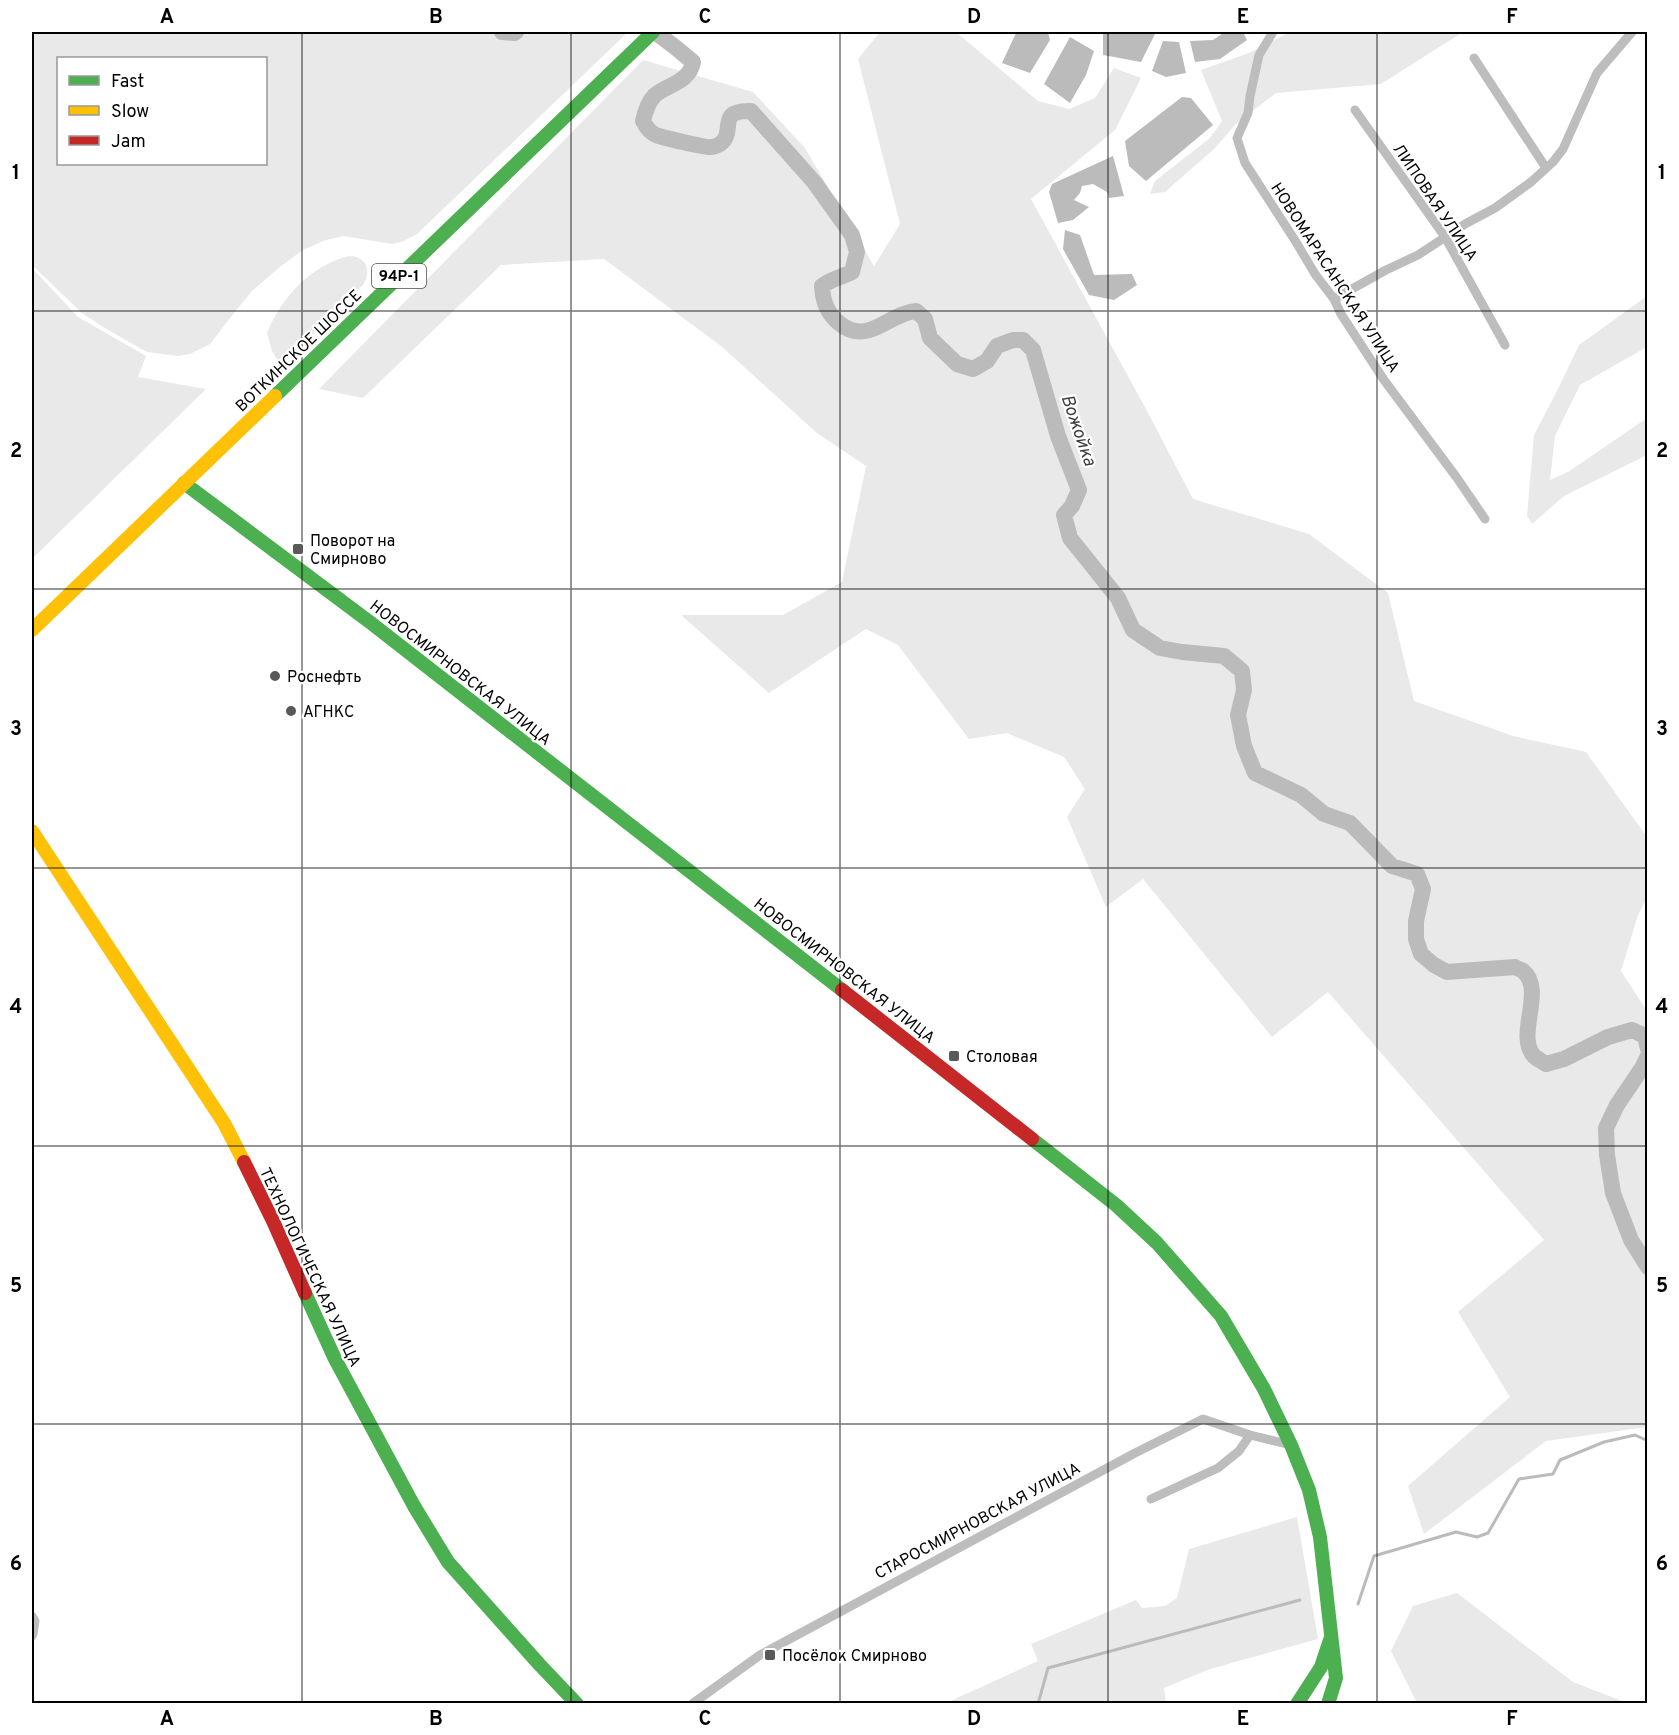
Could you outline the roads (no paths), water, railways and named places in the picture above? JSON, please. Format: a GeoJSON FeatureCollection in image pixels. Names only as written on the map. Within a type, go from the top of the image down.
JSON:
{"type":"FeatureCollection","features":[{"type":"Feature","properties":{"kind":"street","name":"ВОТКИНСКОЕ ШОССЕ"},"geometry":{"type":"LineString","coordinates":[[32,630],[653,32]]}},
{"type":"Feature","properties":{"kind":"street","name":"НОВОМАРАСАНСКАЯ УЛИЦА"},"geometry":{"type":"LineString","coordinates":[[1273,32],[1259,56],[1248,113],[1237,138],[1245,163],[1384,380],[1485,519]]}},
{"type":"Feature","properties":{"kind":"street"},"geometry":{"type":"LineString","coordinates":[[1334,299],[1418,255],[1465,224],[1495,208],[1531,182],[1563,149],[1597,74],[1632,32]]}},
{"type":"Feature","properties":{"kind":"street"},"geometry":{"type":"LineString","coordinates":[[1474,58],[1546,168]]}},
{"type":"Feature","properties":{"kind":"street","name":"ЛИПОВАЯ УЛИЦА"},"geometry":{"type":"LineString","coordinates":[[1354,110],[1444,237],[1505,345]]}},
{"type":"Feature","properties":{"kind":"street","name":"НОВОСМИРНОВСКАЯ УЛИЦА"},"geometry":{"type":"LineString","coordinates":[[184,483],[371,623],[668,852],[1116,1204],[1157,1243],[1221,1316],[1264,1389],[1291,1445],[1309,1490],[1320,1537],[1335,1664],[1336,1678],[1328,1704]]}},
{"type":"Feature","properties":{"kind":"street","name":"ТЕХНОЛОГИЧЕСКАЯ УЛИЦА"},"geometry":{"type":"LineString","coordinates":[[32,831],[224,1123],[273,1221],[335,1359],[414,1506],[448,1562],[577,1704]]}},
{"type":"Feature","properties":{"kind":"street","name":"СТАРОСМИРНОВСКАЯ УЛИЦА"},"geometry":{"type":"LineString","coordinates":[[692,1704],[779,1644],[1135,1453],[1203,1419],[1291,1445]]}},
{"type":"Feature","properties":{"kind":"street"},"geometry":{"type":"LineString","coordinates":[[1151,1499],[1218,1468],[1239,1451],[1250,1434]]}},
{"type":"Feature","properties":{"kind":"street"},"geometry":{"type":"LineString","coordinates":[[32,1616],[35,1621],[32,1636]]}},
{"type":"Feature","properties":{"kind":"street","name":"НОВОСМИРНОВСКАЯ УЛИЦА"},"geometry":{"type":"LineString","coordinates":[[1296,1704],[1321,1667],[1331,1638]]}},
{"type":"Feature","properties":{"kind":"waterway","name":"Вожойка"},"geometry":{"type":"LineString","coordinates":[[502,32],[516,32]]}},
{"type":"Feature","properties":{"kind":"waterway","name":"Вожойка"},"geometry":{"type":"LineString","coordinates":[[655,32],[693,62],[691,69],[683,79],[655,95],[647,107],[643,121],[645,125],[659,136],[712,147],[725,139],[728,123],[733,114],[751,111],[814,182],[852,235],[857,252],[852,272],[822,286],[826,307],[839,323],[859,332],[878,327],[896,317],[916,311],[925,319],[930,338],[957,364],[973,369],[987,361],[997,346],[1013,340],[1023,340],[1033,350],[1058,436],[1079,490],[1072,506],[1064,515],[1070,538],[1118,598],[1133,630],[1160,648],[1224,656],[1242,671],[1244,690],[1238,715],[1244,746],[1255,773],[1301,795],[1324,814],[1350,823],[1392,866],[1417,874],[1423,889],[1416,921],[1416,939],[1421,954],[1447,972],[1515,967],[1523,971],[1532,989],[1528,1025],[1529,1047],[1534,1056],[1546,1064],[1564,1059],[1608,1037],[1632,1030],[1645,1036],[1648,1049]]}},
{"type":"Feature","properties":{"kind":"waterway","name":"Вожойка"},"geometry":{"type":"LineString","coordinates":[[1648,1056],[1617,1105],[1606,1128],[1607,1155],[1613,1193],[1631,1240],[1648,1267]]}},
{"type":"Feature","properties":{"kind":"waterway"},"geometry":{"type":"LineString","coordinates":[[1358,1604],[1374,1556],[1456,1532],[1477,1537],[1488,1533],[1519,1479],[1553,1474],[1560,1460],[1604,1442],[1635,1435],[1648,1441]]}},
{"type":"Feature","properties":{"kind":"waterway"},"geometry":{"type":"LineString","coordinates":[[1038,1704],[1048,1668],[1300,1600]]}},
{"type":"Feature","properties":{"kind":"place","name":"Поворот на Смирново"},"geometry":{"type":"Point","coordinates":[298,549]}},
{"type":"Feature","properties":{"kind":"place","name":"Роснефть"},"geometry":{"type":"Point","coordinates":[275,676]}},
{"type":"Feature","properties":{"kind":"place","name":"АГНКС"},"geometry":{"type":"Point","coordinates":[291,711]}},
{"type":"Feature","properties":{"kind":"place","name":"Столовая"},"geometry":{"type":"Point","coordinates":[954,1056]}},
{"type":"Feature","properties":{"kind":"place","name":"Посёлок Смирново"},"geometry":{"type":"Point","coordinates":[770,1655]}}]}
